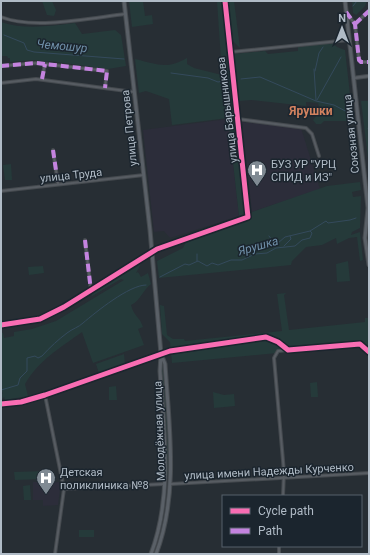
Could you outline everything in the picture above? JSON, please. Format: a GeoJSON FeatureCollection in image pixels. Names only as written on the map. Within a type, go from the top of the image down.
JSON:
{"type":"FeatureCollection","features":[{"type":"Feature","properties":{"kind":"main road","name":"улица Петрова"},"geometry":{"type":"LineString","coordinates":[[124,1],[152,253]]}},
{"type":"Feature","properties":{"kind":"main road","name":"Союзная улица"},"geometry":{"type":"LineString","coordinates":[[345,1],[368,208],[365,238],[369,265]]}},
{"type":"Feature","properties":{"kind":"main road","name":"Молодёжная улица"},"geometry":{"type":"LineString","coordinates":[[151,554],[160,521],[165,484],[160,364],[161,354],[152,253]]}},
{"type":"Feature","properties":{"kind":"main road","name":"Молодёжная улица"},"geometry":{"type":"LineString","coordinates":[[156,554],[165,523],[170,484],[171,451],[165,364],[161,354]]}},
{"type":"Feature","properties":{"kind":"main road"},"geometry":{"type":"LineString","coordinates":[[165,484],[170,484]]}},
{"type":"Feature","properties":{"kind":"street","name":"улица Барышникова"},"geometry":{"type":"LineString","coordinates":[[158,249],[248,216],[225,1]]}},
{"type":"Feature","properties":{"kind":"street"},"geometry":{"type":"LineString","coordinates":[[355,24],[369,11]]}},
{"type":"Feature","properties":{"kind":"street"},"geometry":{"type":"LineString","coordinates":[[346,12],[355,24],[359,60],[361,62],[369,62]]}},
{"type":"Feature","properties":{"kind":"street"},"geometry":{"type":"LineString","coordinates":[[1,18],[12,22],[32,23],[125,14]]}},
{"type":"Feature","properties":{"kind":"street","name":"улица Барышникова"},"geometry":{"type":"LineString","coordinates":[[231,52],[350,40]]}},
{"type":"Feature","properties":{"kind":"street"},"geometry":{"type":"LineString","coordinates":[[1,66],[45,64],[107,71],[105,88]]}},
{"type":"Feature","properties":{"kind":"street"},"geometry":{"type":"LineString","coordinates":[[42,79],[45,64]]}},
{"type":"Feature","properties":{"kind":"street"},"geometry":{"type":"LineString","coordinates":[[354,78],[369,76]]}},
{"type":"Feature","properties":{"kind":"street"},"geometry":{"type":"LineString","coordinates":[[1,83],[42,79],[134,92]]}},
{"type":"Feature","properties":{"kind":"street"},"geometry":{"type":"LineString","coordinates":[[238,119],[306,128],[312,134],[319,156]]}},
{"type":"Feature","properties":{"kind":"street"},"geometry":{"type":"LineString","coordinates":[[53,150],[58,184]]}},
{"type":"Feature","properties":{"kind":"street","name":"улица Труда"},"geometry":{"type":"LineString","coordinates":[[1,191],[144,175]]}},
{"type":"Feature","properties":{"kind":"street"},"geometry":{"type":"LineString","coordinates":[[85,240],[91,291]]}},
{"type":"Feature","properties":{"kind":"street"},"geometry":{"type":"LineString","coordinates":[[1,325],[40,319],[91,291],[158,249],[151,244]]}},
{"type":"Feature","properties":{"kind":"street"},"geometry":{"type":"LineString","coordinates":[[1,404],[21,402],[45,395],[170,351],[266,337],[278,342],[288,350]]}},
{"type":"Feature","properties":{"kind":"street"},"geometry":{"type":"LineString","coordinates":[[283,495],[284,478],[274,357],[278,351],[360,344],[369,352]]}},
{"type":"Feature","properties":{"kind":"street"},"geometry":{"type":"LineString","coordinates":[[45,395],[64,489],[55,554]]}},
{"type":"Feature","properties":{"kind":"street","name":"улица имени Надежды Курченко"},"geometry":{"type":"LineString","coordinates":[[170,484],[369,473]]}},
{"type":"Feature","properties":{"kind":"street"},"geometry":{"type":"LineString","coordinates":[[64,489],[165,484]]}},
{"type":"Feature","properties":{"kind":"shaded area"},"geometry":{"type":"Polygon","coordinates":[[[228,119],[239,216],[170,238],[164,231],[154,232],[143,130],[228,119]]]}},
{"type":"Feature","properties":{"kind":"shaded area"},"geometry":{"type":"Polygon","coordinates":[[[242,122],[301,128],[320,189],[252,212],[242,122]]]}},
{"type":"Feature","properties":{"kind":"shaded area","name":"Детская поликлиника №8"},"geometry":{"type":"Polygon","coordinates":[[[38,479],[43,479],[50,483],[59,482],[60,490],[58,505],[43,506],[43,500],[33,500],[33,482],[38,482],[38,479]]]}},
{"type":"Feature","properties":{"kind":"green space"},"geometry":{"type":"Polygon","coordinates":[[[42,1],[52,1],[56,10],[54,16],[47,15],[42,1]]]}},
{"type":"Feature","properties":{"kind":"green space"},"geometry":{"type":"Polygon","coordinates":[[[129,1],[143,1],[145,16],[152,15],[153,24],[132,27],[129,1]]]}},
{"type":"Feature","properties":{"kind":"green space"},"geometry":{"type":"Polygon","coordinates":[[[217,1],[223,1],[246,214],[239,216],[228,118],[172,125],[169,99],[146,91],[139,93],[135,59],[167,65],[180,62],[187,58],[187,64],[194,68],[222,75],[217,1]]]}},
{"type":"Feature","properties":{"kind":"green space"},"geometry":{"type":"Polygon","coordinates":[[[228,1],[234,1],[240,48],[233,41],[228,1]]]}},
{"type":"Feature","properties":{"kind":"green space"},"geometry":{"type":"Polygon","coordinates":[[[352,1],[367,1],[365,6],[356,15],[353,13],[352,1]]]}},
{"type":"Feature","properties":{"kind":"green space"},"geometry":{"type":"Polygon","coordinates":[[[1,22],[28,27],[75,23],[82,34],[115,30],[121,35],[126,66],[108,69],[50,61],[46,62],[34,60],[10,62],[10,58],[7,56],[1,56],[1,22]]]}},
{"type":"Feature","properties":{"kind":"green space"},"geometry":{"type":"Polygon","coordinates":[[[332,43],[345,50],[353,121],[324,121],[321,124],[316,124],[313,120],[317,115],[322,115],[318,103],[306,102],[306,106],[251,100],[239,101],[234,54],[265,51],[268,54],[298,51],[298,47],[332,43]]]}},
{"type":"Feature","properties":{"kind":"green space"},"geometry":{"type":"Polygon","coordinates":[[[361,101],[369,101],[369,166],[361,101]]]}},
{"type":"Feature","properties":{"kind":"green space"},"geometry":{"type":"Polygon","coordinates":[[[11,164],[12,180],[5,180],[3,165],[11,164]]]}},
{"type":"Feature","properties":{"kind":"green space"},"geometry":{"type":"Polygon","coordinates":[[[360,182],[361,190],[352,192],[353,197],[361,196],[360,228],[352,232],[351,235],[360,232],[363,260],[360,261],[357,237],[349,238],[337,244],[336,238],[322,245],[306,247],[292,261],[291,265],[159,278],[157,261],[183,248],[187,240],[250,219],[252,212],[327,186],[360,182]]]}},
{"type":"Feature","properties":{"kind":"green space"},"geometry":{"type":"Polygon","coordinates":[[[348,261],[350,281],[337,282],[336,264],[348,261]]]}},
{"type":"Feature","properties":{"kind":"green space"},"geometry":{"type":"Polygon","coordinates":[[[141,264],[136,273],[138,272],[141,277],[148,273],[151,284],[137,301],[131,305],[143,327],[138,329],[144,345],[93,363],[82,332],[50,355],[37,368],[25,384],[28,396],[5,400],[4,397],[1,400],[1,393],[3,394],[1,390],[1,333],[3,333],[4,338],[14,336],[14,332],[32,329],[56,321],[124,280],[121,279],[92,296],[91,294],[141,264]]]}},
{"type":"Feature","properties":{"kind":"green space"},"geometry":{"type":"Polygon","coordinates":[[[43,266],[44,273],[29,275],[28,267],[43,266]]]}},
{"type":"Feature","properties":{"kind":"green space"},"geometry":{"type":"Polygon","coordinates":[[[286,293],[284,295],[289,330],[365,322],[365,318],[369,318],[369,352],[360,345],[172,363],[170,342],[162,334],[160,305],[164,306],[167,335],[173,339],[184,339],[185,341],[282,331],[277,294],[286,293]]]}},
{"type":"Feature","properties":{"kind":"green space"},"geometry":{"type":"Polygon","coordinates":[[[124,354],[125,364],[99,373],[96,364],[124,354]]]}},
{"type":"Feature","properties":{"kind":"green space"},"geometry":{"type":"Polygon","coordinates":[[[161,362],[164,362],[169,452],[168,475],[166,474],[161,362]]]}},
{"type":"Feature","properties":{"kind":"green space"},"geometry":{"type":"Polygon","coordinates":[[[317,382],[318,397],[311,397],[310,383],[317,382]]]}},
{"type":"Feature","properties":{"kind":"green space"},"geometry":{"type":"Polygon","coordinates":[[[116,386],[117,400],[109,400],[109,387],[116,386]]]}},
{"type":"Feature","properties":{"kind":"green space"},"geometry":{"type":"Polygon","coordinates":[[[213,392],[224,395],[234,394],[235,406],[214,408],[213,392]]]}},
{"type":"Feature","properties":{"kind":"green space"},"geometry":{"type":"Polygon","coordinates":[[[46,471],[46,481],[43,479],[15,480],[14,472],[46,471]]]}},
{"type":"Feature","properties":{"kind":"green space"},"geometry":{"type":"Polygon","coordinates":[[[30,485],[31,500],[24,500],[23,486],[30,485]]]}},
{"type":"Feature","properties":{"kind":"green space"},"geometry":{"type":"Polygon","coordinates":[[[79,530],[94,530],[94,537],[79,537],[79,530]]]}},
{"type":"Feature","properties":{"kind":"waterway"},"geometry":{"type":"LineString","coordinates":[[353,6],[357,1]]}},
{"type":"Feature","properties":{"kind":"waterway","name":"Чемошур"},"geometry":{"type":"LineString","coordinates":[[4,35],[24,43],[27,50],[34,52],[124,59]]}},
{"type":"Feature","properties":{"kind":"waterway"},"geometry":{"type":"LineString","coordinates":[[315,71],[319,53],[323,47]]}},
{"type":"Feature","properties":{"kind":"waterway"},"geometry":{"type":"LineString","coordinates":[[317,100],[341,57]]}},
{"type":"Feature","properties":{"kind":"waterway"},"geometry":{"type":"LineString","coordinates":[[314,69],[316,100]]}},
{"type":"Feature","properties":{"kind":"waterway","name":"Чемошур"},"geometry":{"type":"LineString","coordinates":[[171,73],[208,78],[218,82],[229,80]]}},
{"type":"Feature","properties":{"kind":"waterway","name":"Чемошур"},"geometry":{"type":"LineString","coordinates":[[241,79],[260,77],[316,101],[334,105],[349,113]]}},
{"type":"Feature","properties":{"kind":"waterway","name":"Ярушка"},"geometry":{"type":"LineString","coordinates":[[160,277],[185,264],[189,265],[198,261],[207,266],[212,263],[218,265],[231,260],[242,260],[255,254],[267,253],[276,248],[295,246],[302,240],[310,238],[312,233],[310,231],[326,221],[328,223],[356,218]]}},
{"type":"Feature","properties":{"kind":"waterway"},"geometry":{"type":"LineString","coordinates":[[269,236],[272,240],[278,243],[285,237],[310,231]]}},
{"type":"Feature","properties":{"kind":"waterway"},"geometry":{"type":"LineString","coordinates":[[284,246],[291,239],[290,236]]}},
{"type":"Feature","properties":{"kind":"waterway","name":"Ярушка"},"geometry":{"type":"LineString","coordinates":[[197,254],[197,261]]}},
{"type":"Feature","properties":{"kind":"waterway","name":"Ярушка"},"geometry":{"type":"LineString","coordinates":[[1,390],[18,385],[20,378],[27,371],[27,358],[35,356],[38,358],[42,356],[64,335],[113,300],[131,289],[146,285]]}},
{"type":"Feature","properties":{"kind":"marked path"},"geometry":{"type":"LineString","coordinates":[[355,24],[369,11]]}},
{"type":"Feature","properties":{"kind":"marked path"},"geometry":{"type":"LineString","coordinates":[[346,12],[355,24],[359,60],[361,62],[369,62]]}},
{"type":"Feature","properties":{"kind":"marked path"},"geometry":{"type":"LineString","coordinates":[[1,66],[36,63],[107,71],[105,88]]}},
{"type":"Feature","properties":{"kind":"marked path"},"geometry":{"type":"LineString","coordinates":[[42,79],[45,64]]}},
{"type":"Feature","properties":{"kind":"marked path"},"geometry":{"type":"LineString","coordinates":[[53,150],[58,184]]}},
{"type":"Feature","properties":{"kind":"marked path"},"geometry":{"type":"LineString","coordinates":[[85,240],[91,291]]}},
{"type":"Feature","properties":{"kind":"cycle path"},"geometry":{"type":"LineString","coordinates":[[1,325],[40,319],[64,307],[157,249],[248,217],[225,1]]}},
{"type":"Feature","properties":{"kind":"cycle path"},"geometry":{"type":"LineString","coordinates":[[1,404],[21,402],[45,395],[170,351],[266,337],[278,342],[288,350],[360,344],[369,352]]}},
{"type":"Feature","properties":{"kind":"place","name":"БУЗ УР \"УРЦ СПИД и ИЗ\""},"geometry":{"type":"Point","coordinates":[257,187]}},
{"type":"Feature","properties":{"kind":"place","name":"Детская поликлиника №8"},"geometry":{"type":"Point","coordinates":[46,495]}},
{"type":"Feature","properties":{"kind":"district","name":"Ярушки"},"geometry":{"type":"Point","coordinates":[311,111]}}]}
